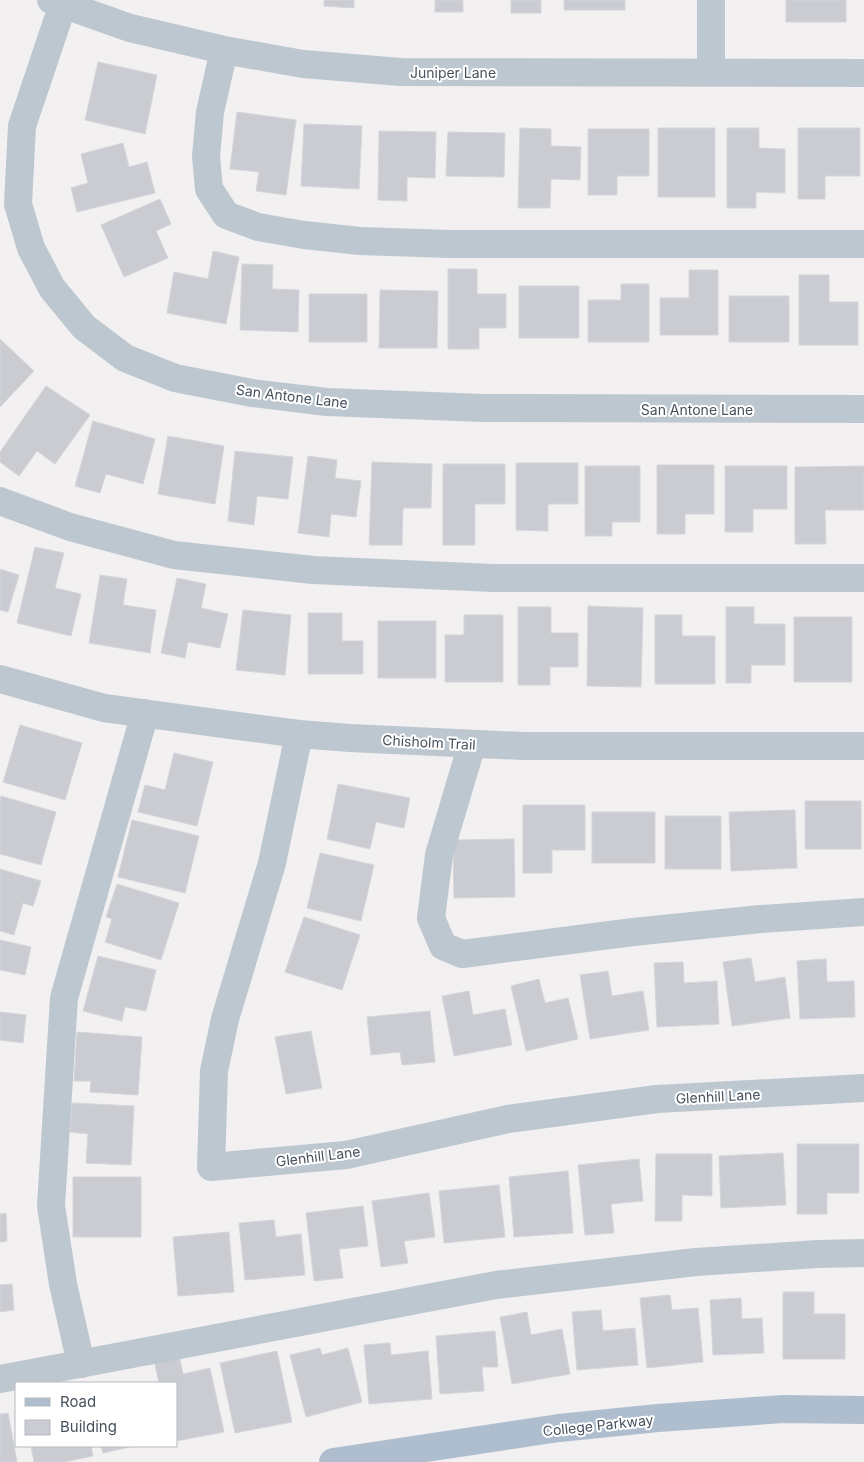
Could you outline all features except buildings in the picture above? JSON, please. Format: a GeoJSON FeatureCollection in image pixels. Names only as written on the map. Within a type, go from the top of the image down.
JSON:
{"type":"FeatureCollection","features":[{"type":"Feature","properties":{"kind":"main road","name":"College Parkway"},"geometry":{"type":"LineString","coordinates":[[334,1462],[559,1428],[658,1418],[784,1409],[864,1410]]}},
{"type":"Feature","properties":{"kind":"street"},"geometry":{"type":"LineString","coordinates":[[711,0],[711,73]]}},
{"type":"Feature","properties":{"kind":"street","name":"Juniper Lane"},"geometry":{"type":"LineString","coordinates":[[57,2],[130,28],[224,50],[303,64],[401,72],[864,73]]}},
{"type":"Feature","properties":{"kind":"street","name":"San Antone Lane"},"geometry":{"type":"LineString","coordinates":[[57,2],[22,126],[9,206],[52,288],[84,327],[125,358],[175,378],[252,393],[327,402],[483,408],[864,409]]}},
{"type":"Feature","properties":{"kind":"street"},"geometry":{"type":"LineString","coordinates":[[224,50],[210,112],[206,157],[209,189],[226,215],[258,227],[304,235],[360,241],[450,244],[864,244]]}},
{"type":"Feature","properties":{"kind":"street"},"geometry":{"type":"LineString","coordinates":[[0,501],[70,526],[174,555],[313,570],[493,578],[864,578]]}},
{"type":"Feature","properties":{"kind":"street","name":"Chisholm Trail"},"geometry":{"type":"LineString","coordinates":[[0,678],[104,708],[299,734],[523,746],[864,746]]}},
{"type":"Feature","properties":{"kind":"street"},"geometry":{"type":"LineString","coordinates":[[81,1364],[63,1284],[51,1206],[55,1113],[64,998],[145,713]]}},
{"type":"Feature","properties":{"kind":"street","name":"Glenhill Lane"},"geometry":{"type":"LineString","coordinates":[[299,734],[272,862],[225,1018],[214,1071],[211,1167],[346,1155],[508,1119],[657,1099],[864,1088]]}},
{"type":"Feature","properties":{"kind":"street"},"geometry":{"type":"LineString","coordinates":[[472,744],[439,855],[431,918],[443,946],[462,954],[712,924],[864,912]]}},
{"type":"Feature","properties":{"kind":"street"},"geometry":{"type":"LineString","coordinates":[[0,1379],[496,1285],[696,1262],[864,1253]]}}]}
